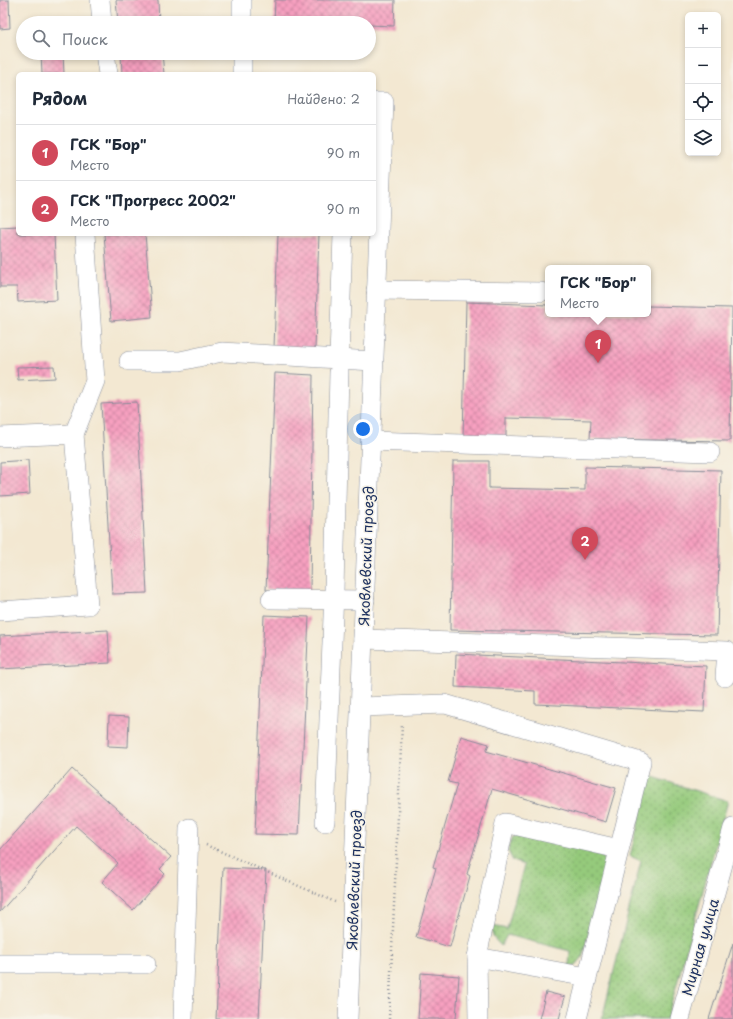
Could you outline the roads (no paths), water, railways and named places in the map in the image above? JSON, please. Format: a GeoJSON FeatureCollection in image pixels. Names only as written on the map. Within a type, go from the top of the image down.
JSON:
{"type":"FeatureCollection","features":[{"type":"Feature","properties":{"kind":"street"},"geometry":{"type":"LineString","coordinates":[[100,0],[101,16]]}},
{"type":"Feature","properties":{"kind":"street"},"geometry":{"type":"LineString","coordinates":[[242,0],[242,16]]}},
{"type":"Feature","properties":{"kind":"street"},"geometry":{"type":"LineString","coordinates":[[106,60],[108,72]]}},
{"type":"Feature","properties":{"kind":"street"},"geometry":{"type":"LineString","coordinates":[[242,60],[242,72]]}},
{"type":"Feature","properties":{"kind":"street","name":"Яковлевский проезд"},"geometry":{"type":"LineString","coordinates":[[348,1019],[384,102],[376,102]]}},
{"type":"Feature","properties":{"kind":"street"},"geometry":{"type":"LineString","coordinates":[[0,611],[88,605],[74,434],[95,381],[85,236]]}},
{"type":"Feature","properties":{"kind":"street"},"geometry":{"type":"LineString","coordinates":[[325,822],[343,236]]}},
{"type":"Feature","properties":{"kind":"street"},"geometry":{"type":"LineString","coordinates":[[376,290],[541,292]]}},
{"type":"Feature","properties":{"kind":"street"},"geometry":{"type":"LineString","coordinates":[[129,361],[180,361],[222,352],[339,366],[373,361]]}},
{"type":"Feature","properties":{"kind":"street"},"geometry":{"type":"LineString","coordinates":[[0,437],[74,434]]}},
{"type":"Feature","properties":{"kind":"street"},"geometry":{"type":"LineString","coordinates":[[370,441],[710,452]]}},
{"type":"Feature","properties":{"kind":"street"},"geometry":{"type":"LineString","coordinates":[[271,599],[365,600]]}},
{"type":"Feature","properties":{"kind":"street"},"geometry":{"type":"LineString","coordinates":[[363,639],[727,651],[725,677]]}},
{"type":"Feature","properties":{"kind":"street"},"geometry":{"type":"LineString","coordinates":[[361,707],[446,704],[641,762],[576,1019]]}},
{"type":"Feature","properties":{"kind":"street"},"geometry":{"type":"LineString","coordinates":[[478,1019],[477,957],[505,823],[619,849]]}},
{"type":"Feature","properties":{"kind":"street","name":"Мирная улица"},"geometry":{"type":"LineString","coordinates":[[680,1019],[733,828]]}},
{"type":"Feature","properties":{"kind":"street"},"geometry":{"type":"LineString","coordinates":[[183,1019],[189,833]]}},
{"type":"Feature","properties":{"kind":"street"},"geometry":{"type":"LineString","coordinates":[[477,957],[587,977]]}},
{"type":"Feature","properties":{"kind":"street"},"geometry":{"type":"LineString","coordinates":[[0,964],[146,964]]}},
{"type":"Feature","properties":{"kind":"place","name":"ГСК \"Бор\""},"geometry":{"type":"Point","coordinates":[598,363]}},
{"type":"Feature","properties":{"kind":"place","name":"ГСК \"Прогресс 2002\""},"geometry":{"type":"Point","coordinates":[585,560]}}]}
